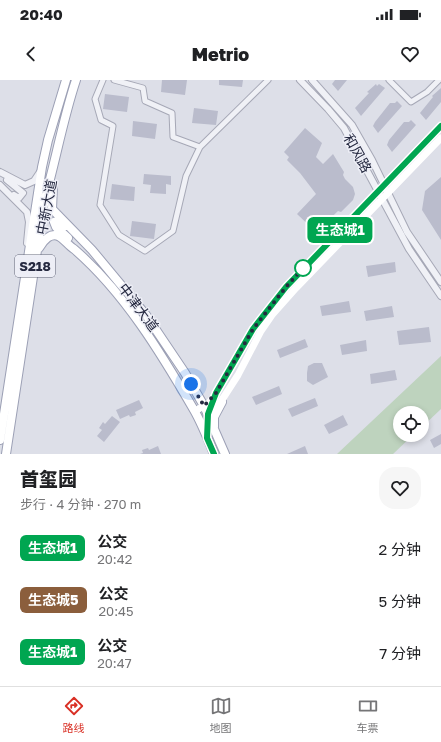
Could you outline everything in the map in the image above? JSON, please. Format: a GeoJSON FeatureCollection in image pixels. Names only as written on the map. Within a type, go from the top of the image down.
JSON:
{"type":"FeatureCollection","features":[{"type":"Feature","properties":{"kind":"main road","name":"中新大道"},"geometry":{"type":"LineString","coordinates":[[6,454],[33,252],[42,167],[66,80]]}},
{"type":"Feature","properties":{"kind":"main road","name":"中新大道"},"geometry":{"type":"LineString","coordinates":[[0,440],[33,252],[53,170],[61,127],[76,80]]}},
{"type":"Feature","properties":{"kind":"main road"},"geometry":{"type":"LineString","coordinates":[[206,418],[216,393],[253,329],[269,307],[306,265],[441,126]]}},
{"type":"Feature","properties":{"kind":"main road"},"geometry":{"type":"LineString","coordinates":[[215,432],[214,417],[261,331],[272,315],[296,288],[441,138]]}},
{"type":"Feature","properties":{"kind":"main road","name":"中津大道"},"geometry":{"type":"LineString","coordinates":[[53,170],[52,209],[92,250],[146,314],[178,361],[204,406],[207,438],[214,454]]}},
{"type":"Feature","properties":{"kind":"main road"},"geometry":{"type":"LineString","coordinates":[[86,259],[72,242],[56,227],[54,222],[60,222],[92,250]]}},
{"type":"Feature","properties":{"kind":"main road","name":"中津大道"},"geometry":{"type":"LineString","coordinates":[[33,252],[43,241],[55,235],[60,236],[86,259],[144,330],[195,411],[206,418],[215,432],[225,454]]}},
{"type":"Feature","properties":{"kind":"main road"},"geometry":{"type":"LineString","coordinates":[[195,411],[204,406],[216,393]]}},
{"type":"Feature","properties":{"kind":"main road"},"geometry":{"type":"LineString","coordinates":[[206,418],[222,402]]}},
{"type":"Feature","properties":{"kind":"street"},"geometry":{"type":"LineString","coordinates":[[103,80],[95,99],[101,120],[113,126],[100,205],[119,235],[145,251],[173,231],[186,176],[200,146],[268,80]]}},
{"type":"Feature","properties":{"kind":"street"},"geometry":{"type":"LineString","coordinates":[[114,80],[143,88],[145,102],[172,113],[173,137],[200,146]]}},
{"type":"Feature","properties":{"kind":"street","name":"和风路"},"geometry":{"type":"LineString","coordinates":[[300,80],[344,128],[409,249],[441,296]]}},
{"type":"Feature","properties":{"kind":"street","name":"和风路"},"geometry":{"type":"LineString","coordinates":[[312,80],[352,125],[407,232],[441,282]]}},
{"type":"Feature","properties":{"kind":"street"},"geometry":{"type":"LineString","coordinates":[[389,80],[411,102],[427,92],[439,80]]}},
{"type":"Feature","properties":{"kind":"street"},"geometry":{"type":"LineString","coordinates":[[0,174],[26,185],[34,181],[42,167]]}},
{"type":"Feature","properties":{"kind":"street"},"geometry":{"type":"LineString","coordinates":[[0,174],[23,193],[20,198],[11,194]]}},
{"type":"Feature","properties":{"kind":"street"},"geometry":{"type":"LineString","coordinates":[[0,185],[23,206],[29,216],[27,237],[33,252]]}},
{"type":"Feature","properties":{"kind":"green space"},"geometry":{"type":"Polygon","coordinates":[[[441,356],[441,409],[429,420],[429,406],[393,406],[393,442],[406,442],[393,454],[337,454],[441,356]]]}},
{"type":"Feature","properties":{"kind":"building"},"geometry":{"type":"Polygon","coordinates":[[[162,80],[187,80],[185,95],[161,92],[162,80]]]}},
{"type":"Feature","properties":{"kind":"building"},"geometry":{"type":"Polygon","coordinates":[[[219,80],[243,80],[242,87],[219,85],[219,80]]]}},
{"type":"Feature","properties":{"kind":"building"},"geometry":{"type":"Polygon","coordinates":[[[335,80],[347,80],[338,91],[332,84],[335,80]]]}},
{"type":"Feature","properties":{"kind":"building"},"geometry":{"type":"Polygon","coordinates":[[[376,84],[377,86],[379,84],[385,88],[361,116],[355,108],[369,93],[367,92],[376,84]]]}},
{"type":"Feature","properties":{"kind":"building"},"geometry":{"type":"Polygon","coordinates":[[[441,88],[441,102],[426,120],[420,113],[433,97],[432,96],[441,88]]]}},
{"type":"Feature","properties":{"kind":"building"},"geometry":{"type":"Polygon","coordinates":[[[105,94],[129,97],[127,112],[103,109],[105,94]]]}},
{"type":"Feature","properties":{"kind":"building"},"geometry":{"type":"Polygon","coordinates":[[[397,101],[402,106],[378,133],[373,126],[375,122],[390,103],[395,103],[397,101]]]}},
{"type":"Feature","properties":{"kind":"building"},"geometry":{"type":"Polygon","coordinates":[[[194,108],[218,111],[216,125],[192,123],[194,108]]]}},
{"type":"Feature","properties":{"kind":"building"},"geometry":{"type":"Polygon","coordinates":[[[411,120],[416,125],[392,152],[387,145],[389,140],[404,122],[409,122],[411,120]]]}},
{"type":"Feature","properties":{"kind":"building"},"geometry":{"type":"Polygon","coordinates":[[[133,121],[157,124],[155,139],[132,136],[133,121]]]}},
{"type":"Feature","properties":{"kind":"building"},"geometry":{"type":"Polygon","coordinates":[[[305,128],[322,143],[316,157],[323,164],[333,154],[344,172],[343,175],[345,179],[353,187],[355,194],[353,200],[341,212],[338,211],[316,232],[297,214],[316,194],[300,173],[287,160],[289,157],[284,152],[305,128]]]}},
{"type":"Feature","properties":{"kind":"building"},"geometry":{"type":"Polygon","coordinates":[[[144,174],[171,176],[171,185],[166,184],[166,194],[150,193],[151,185],[143,184],[144,174]]]}},
{"type":"Feature","properties":{"kind":"building"},"geometry":{"type":"Polygon","coordinates":[[[441,177],[441,240],[422,210],[425,191],[441,177]]]}},
{"type":"Feature","properties":{"kind":"building"},"geometry":{"type":"Polygon","coordinates":[[[112,184],[135,187],[134,201],[110,199],[112,184]]]}},
{"type":"Feature","properties":{"kind":"building"},"geometry":{"type":"Polygon","coordinates":[[[132,221],[156,224],[154,239],[130,236],[132,221]]]}},
{"type":"Feature","properties":{"kind":"building"},"geometry":{"type":"Polygon","coordinates":[[[395,262],[396,272],[368,277],[366,266],[395,262]]]}},
{"type":"Feature","properties":{"kind":"building"},"geometry":{"type":"Polygon","coordinates":[[[349,301],[351,312],[322,316],[320,306],[349,301]]]}},
{"type":"Feature","properties":{"kind":"building"},"geometry":{"type":"Polygon","coordinates":[[[392,306],[394,317],[366,321],[364,311],[392,306]]]}},
{"type":"Feature","properties":{"kind":"building"},"geometry":{"type":"Polygon","coordinates":[[[429,327],[431,342],[399,345],[397,331],[429,327]]]}},
{"type":"Feature","properties":{"kind":"building"},"geometry":{"type":"Polygon","coordinates":[[[305,339],[308,347],[280,358],[277,350],[305,339]]]}},
{"type":"Feature","properties":{"kind":"building"},"geometry":{"type":"Polygon","coordinates":[[[366,340],[367,351],[342,355],[340,345],[366,340]]]}},
{"type":"Feature","properties":{"kind":"building"},"geometry":{"type":"Polygon","coordinates":[[[314,363],[322,363],[328,377],[313,385],[307,381],[307,373],[308,366],[314,363]]]}},
{"type":"Feature","properties":{"kind":"building"},"geometry":{"type":"Polygon","coordinates":[[[395,370],[397,380],[371,384],[370,374],[395,370]]]}},
{"type":"Feature","properties":{"kind":"building"},"geometry":{"type":"Polygon","coordinates":[[[279,386],[282,394],[256,405],[252,397],[279,386]]]}},
{"type":"Feature","properties":{"kind":"building"},"geometry":{"type":"Polygon","coordinates":[[[315,398],[318,406],[292,417],[288,409],[315,398]]]}},
{"type":"Feature","properties":{"kind":"building"},"geometry":{"type":"Polygon","coordinates":[[[139,400],[143,408],[135,412],[136,415],[130,417],[129,415],[120,419],[116,410],[139,400]]]}},
{"type":"Feature","properties":{"kind":"building"},"geometry":{"type":"Polygon","coordinates":[[[343,415],[348,425],[329,434],[324,425],[343,415]]]}},
{"type":"Feature","properties":{"kind":"building"},"geometry":{"type":"Polygon","coordinates":[[[112,416],[120,422],[104,442],[97,436],[102,430],[99,428],[103,422],[105,424],[112,416]]]}},
{"type":"Feature","properties":{"kind":"building"},"geometry":{"type":"Polygon","coordinates":[[[441,434],[441,444],[434,448],[430,440],[441,434]]]}},
{"type":"Feature","properties":{"kind":"building"},"geometry":{"type":"Polygon","coordinates":[[[158,446],[161,454],[140,454],[143,453],[142,450],[148,448],[149,450],[158,446]]]}},
{"type":"Feature","properties":{"kind":"building"},"geometry":{"type":"Polygon","coordinates":[[[305,446],[308,454],[287,454],[305,446]]]}},
{"type":"Feature","properties":{"kind":"bus line","name":"生态城1"},"geometry":{"type":"LineString","coordinates":[[214,454],[207,438],[206,418],[216,393],[253,329],[286,287],[441,126]]}},
{"type":"Feature","properties":{"kind":"route"},"geometry":{"type":"LineString","coordinates":[[191,384],[204,406],[209,403],[253,329],[269,307],[306,265],[303,268]]}}]}
